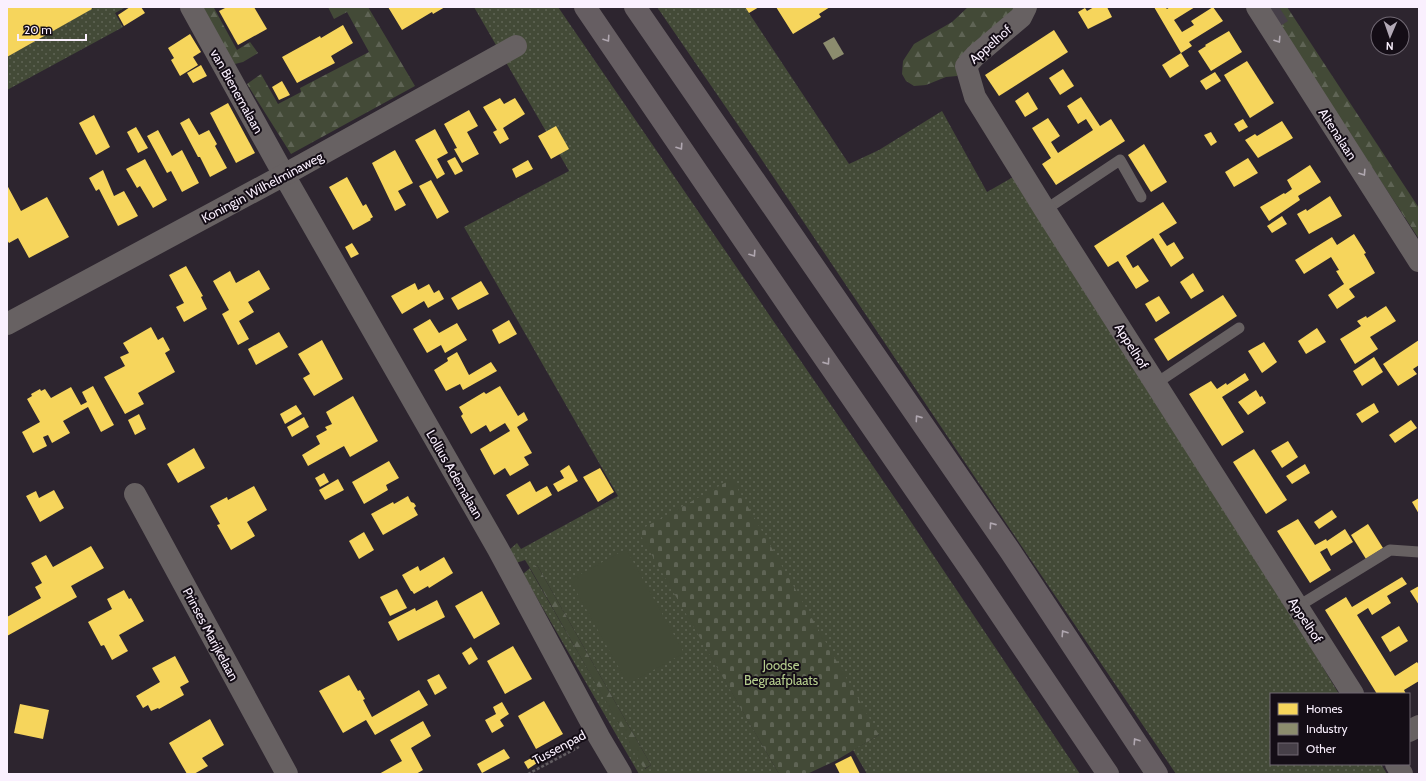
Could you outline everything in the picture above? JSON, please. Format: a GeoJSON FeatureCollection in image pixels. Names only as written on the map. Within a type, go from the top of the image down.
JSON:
{"type":"FeatureCollection","features":[{"type":"Feature","properties":{"kind":"highway"},"geometry":{"type":"LineString","coordinates":[[585,7],[968,566],[1108,774]]}},
{"type":"Feature","properties":{"kind":"highway"},"geometry":{"type":"LineString","coordinates":[[635,7],[1010,551],[1157,774]]}},
{"type":"Feature","properties":{"kind":"street","name":"van Bienemalaan"},"geometry":{"type":"LineString","coordinates":[[191,7],[284,175]]}},
{"type":"Feature","properties":{"kind":"street","name":"Appelhof"},"geometry":{"type":"LineString","coordinates":[[1026,7],[1021,17],[975,56],[966,66],[975,97],[1045,210],[1352,693]]}},
{"type":"Feature","properties":{"kind":"street","name":"Altenalaan"},"geometry":{"type":"LineString","coordinates":[[1256,7],[1419,261]]}},
{"type":"Feature","properties":{"kind":"street","name":"Koningin Wilhelminaweg"},"geometry":{"type":"LineString","coordinates":[[7,324],[284,175],[516,46]]}},
{"type":"Feature","properties":{"kind":"street","name":"Lollius Ademalaan"},"geometry":{"type":"LineString","coordinates":[[284,175],[498,549],[598,737],[621,774]]}},
{"type":"Feature","properties":{"kind":"street","name":"Prinses Marijkelaan"},"geometry":{"type":"LineString","coordinates":[[135,494],[287,774]]}},
{"type":"Feature","properties":{"kind":"street"},"geometry":{"type":"LineString","coordinates":[[1410,730],[1419,726]]}},
{"type":"Feature","properties":{"kind":"street"},"geometry":{"type":"LineString","coordinates":[[1397,765],[1402,774]]}},
{"type":"Feature","properties":{"kind":"lane"},"geometry":{"type":"LineString","coordinates":[[1045,210],[1120,160],[1141,197]]}},
{"type":"Feature","properties":{"kind":"lane"},"geometry":{"type":"LineString","coordinates":[[1156,384],[1239,328]]}},
{"type":"Feature","properties":{"kind":"lane"},"geometry":{"type":"LineString","coordinates":[[1297,607],[1390,550],[1419,552]]}},
{"type":"Feature","properties":{"kind":"path","name":"Tussenpad"},"geometry":{"type":"LineString","coordinates":[[528,774],[598,737]]}},
{"type":"Feature","properties":{"kind":"green space"},"geometry":{"type":"Polygon","coordinates":[[[95,7],[126,7],[115,13],[123,27],[7,90],[7,57],[95,7]]]}},
{"type":"Feature","properties":{"kind":"green space"},"geometry":{"type":"Polygon","coordinates":[[[199,7],[215,7],[214,8],[237,50],[250,42],[258,53],[243,62],[235,64],[199,7]]]}},
{"type":"Feature","properties":{"kind":"green space"},"geometry":{"type":"Polygon","coordinates":[[[328,7],[368,7],[415,86],[291,154],[247,84],[261,74],[278,104],[301,92],[300,88],[369,52],[347,12],[334,19],[328,7]]]}},
{"type":"Feature","properties":{"kind":"green space"},"geometry":{"type":"Polygon","coordinates":[[[474,7],[558,7],[901,507],[1080,774],[867,774],[853,750],[879,735],[639,531],[779,774],[639,774],[523,574],[530,568],[525,560],[516,563],[509,550],[517,543],[521,549],[618,496],[464,227],[569,171],[474,7]],[[537,565],[530,569],[645,769],[651,765],[537,565]]]}},
{"type":"Feature","properties":{"kind":"green space"},"geometry":{"type":"Polygon","coordinates":[[[657,7],[745,7],[849,164],[879,150],[942,111],[987,192],[1015,176],[1277,591],[1338,693],[1270,693],[1270,765],[1382,765],[1387,774],[1176,774],[760,157],[657,7]]]}},
{"type":"Feature","properties":{"kind":"green space"},"geometry":{"type":"Polygon","coordinates":[[[968,7],[1017,7],[966,57],[957,76],[946,77],[926,85],[914,86],[906,81],[902,74],[903,61],[914,44],[952,22],[968,7]]]}},
{"type":"Feature","properties":{"kind":"green space"},"geometry":{"type":"Polygon","coordinates":[[[1266,7],[1287,7],[1419,208],[1419,239],[1266,7]]]}},
{"type":"Feature","properties":{"kind":"green space","name":"Joodse Begraafplaats"},"geometry":{"type":"Polygon","coordinates":[[[732,479],[879,735],[835,761],[807,774],[779,774],[638,531],[732,479]]]}},
{"type":"Feature","properties":{"kind":"green space"},"geometry":{"type":"Polygon","coordinates":[[[626,549],[684,653],[628,684],[570,580],[626,549]]]}},
{"type":"Feature","properties":{"kind":"green space"},"geometry":{"type":"Polygon","coordinates":[[[537,565],[651,765],[644,769],[530,568],[537,565]]]}},
{"type":"Feature","properties":{"kind":"building: Homes"},"geometry":{"type":"Polygon","coordinates":[[[7,7],[91,7],[92,9],[7,57],[7,7]]]}},
{"type":"Feature","properties":{"kind":"building: Homes"},"geometry":{"type":"Polygon","coordinates":[[[130,7],[141,7],[145,13],[124,26],[118,15],[130,7]]]}},
{"type":"Feature","properties":{"kind":"building: Homes"},"geometry":{"type":"Polygon","coordinates":[[[227,7],[254,7],[267,29],[238,45],[219,11],[227,7]]]}},
{"type":"Feature","properties":{"kind":"building: Homes"},"geometry":{"type":"Polygon","coordinates":[[[388,7],[445,7],[433,14],[432,12],[402,30],[388,7]]]}},
{"type":"Feature","properties":{"kind":"building: Homes"},"geometry":{"type":"Polygon","coordinates":[[[745,7],[759,7],[749,13],[745,7]]]}},
{"type":"Feature","properties":{"kind":"building: Homes"},"geometry":{"type":"Polygon","coordinates":[[[776,7],[830,7],[819,14],[821,17],[793,34],[776,7]]]}},
{"type":"Feature","properties":{"kind":"building: Homes"},"geometry":{"type":"Polygon","coordinates":[[[1094,7],[1107,7],[1112,17],[1088,29],[1078,12],[1085,8],[1087,11],[1094,7]]]}},
{"type":"Feature","properties":{"kind":"building: Homes"},"geometry":{"type":"Polygon","coordinates":[[[1154,7],[1165,7],[1167,9],[1170,7],[1195,7],[1174,20],[1182,32],[1194,25],[1191,21],[1213,7],[1223,21],[1189,42],[1192,46],[1181,53],[1154,7]]]}},
{"type":"Feature","properties":{"kind":"building: Homes"},"geometry":{"type":"Polygon","coordinates":[[[343,25],[353,43],[331,56],[335,63],[297,83],[282,57],[320,36],[321,38],[343,25]]]}},
{"type":"Feature","properties":{"kind":"building: Homes"},"geometry":{"type":"Polygon","coordinates":[[[1054,30],[1068,52],[999,96],[985,75],[1054,30]]]}},
{"type":"Feature","properties":{"kind":"building: Homes"},"geometry":{"type":"Polygon","coordinates":[[[1229,31],[1242,52],[1211,71],[1198,51],[1206,46],[1205,45],[1229,31]]]}},
{"type":"Feature","properties":{"kind":"building: Homes"},"geometry":{"type":"Polygon","coordinates":[[[190,34],[201,52],[193,57],[198,65],[180,76],[171,60],[174,58],[168,48],[190,34]]]}},
{"type":"Feature","properties":{"kind":"building: Homes"},"geometry":{"type":"Polygon","coordinates":[[[1181,53],[1189,66],[1170,78],[1162,65],[1181,53]]]}},
{"type":"Feature","properties":{"kind":"building: Homes"},"geometry":{"type":"Polygon","coordinates":[[[1247,61],[1274,103],[1250,118],[1224,75],[1247,61]]]}},
{"type":"Feature","properties":{"kind":"building: Homes"},"geometry":{"type":"Polygon","coordinates":[[[201,65],[207,76],[193,83],[187,73],[201,65]]]}},
{"type":"Feature","properties":{"kind":"building: Homes"},"geometry":{"type":"Polygon","coordinates":[[[1063,69],[1074,86],[1060,95],[1049,78],[1063,69]]]}},
{"type":"Feature","properties":{"kind":"building: Homes"},"geometry":{"type":"Polygon","coordinates":[[[1215,72],[1221,81],[1206,90],[1200,81],[1215,72]]]}},
{"type":"Feature","properties":{"kind":"building: Homes"},"geometry":{"type":"Polygon","coordinates":[[[282,81],[290,95],[279,100],[272,87],[282,81]]]}},
{"type":"Feature","properties":{"kind":"building: Homes"},"geometry":{"type":"Polygon","coordinates":[[[1028,92],[1038,109],[1025,117],[1015,101],[1028,92]]]}},
{"type":"Feature","properties":{"kind":"building: Homes"},"geometry":{"type":"Polygon","coordinates":[[[1081,97],[1100,126],[1111,119],[1125,141],[1056,185],[1042,164],[1051,158],[1032,128],[1048,118],[1060,136],[1051,142],[1058,153],[1093,130],[1086,119],[1078,124],[1067,106],[1081,97]]]}},
{"type":"Feature","properties":{"kind":"building: Homes"},"geometry":{"type":"Polygon","coordinates":[[[500,98],[504,104],[515,98],[525,114],[503,128],[509,139],[500,144],[493,132],[497,130],[483,107],[500,98]]]}},
{"type":"Feature","properties":{"kind":"building: Homes"},"geometry":{"type":"Polygon","coordinates":[[[228,103],[255,153],[236,163],[210,113],[228,103]]]}},
{"type":"Feature","properties":{"kind":"building: Homes"},"geometry":{"type":"Polygon","coordinates":[[[469,110],[478,126],[467,132],[479,154],[462,163],[454,149],[457,148],[444,124],[469,110]]]}},
{"type":"Feature","properties":{"kind":"building: Homes"},"geometry":{"type":"Polygon","coordinates":[[[94,115],[110,147],[96,155],[79,123],[94,115]]]}},
{"type":"Feature","properties":{"kind":"building: Homes"},"geometry":{"type":"Polygon","coordinates":[[[189,118],[199,135],[209,130],[217,144],[215,146],[227,168],[210,177],[180,123],[189,118]]]}},
{"type":"Feature","properties":{"kind":"building: Homes"},"geometry":{"type":"Polygon","coordinates":[[[1243,119],[1248,127],[1239,132],[1234,124],[1243,119]]]}},
{"type":"Feature","properties":{"kind":"building: Homes"},"geometry":{"type":"Polygon","coordinates":[[[1282,121],[1293,138],[1258,158],[1245,140],[1255,134],[1257,136],[1282,121]]]}},
{"type":"Feature","properties":{"kind":"building: Homes"},"geometry":{"type":"Polygon","coordinates":[[[556,126],[569,149],[551,159],[538,136],[556,126]]]}},
{"type":"Feature","properties":{"kind":"building: Homes"},"geometry":{"type":"Polygon","coordinates":[[[136,127],[148,148],[138,153],[127,132],[136,127]]]}},
{"type":"Feature","properties":{"kind":"building: Homes"},"geometry":{"type":"Polygon","coordinates":[[[435,129],[448,153],[437,159],[445,174],[437,179],[415,140],[435,129]]]}},
{"type":"Feature","properties":{"kind":"building: Homes"},"geometry":{"type":"Polygon","coordinates":[[[158,130],[172,156],[182,150],[199,183],[182,192],[171,171],[167,173],[147,136],[158,130]]]}},
{"type":"Feature","properties":{"kind":"building: Homes"},"geometry":{"type":"Polygon","coordinates":[[[1211,132],[1217,142],[1211,146],[1204,135],[1211,132]]]}},
{"type":"Feature","properties":{"kind":"building: Homes"},"geometry":{"type":"Polygon","coordinates":[[[1144,144],[1167,182],[1151,192],[1128,155],[1144,144]]]}},
{"type":"Feature","properties":{"kind":"building: Homes"},"geometry":{"type":"Polygon","coordinates":[[[395,150],[413,183],[398,191],[406,205],[395,211],[372,163],[395,150]]]}},
{"type":"Feature","properties":{"kind":"building: Homes"},"geometry":{"type":"Polygon","coordinates":[[[455,157],[463,171],[455,175],[447,161],[455,157]]]}},
{"type":"Feature","properties":{"kind":"building: Homes"},"geometry":{"type":"Polygon","coordinates":[[[1248,158],[1258,173],[1234,187],[1225,172],[1248,158]]]}},
{"type":"Feature","properties":{"kind":"building: Homes"},"geometry":{"type":"Polygon","coordinates":[[[145,159],[167,200],[153,208],[140,186],[137,188],[126,169],[145,159]]]}},
{"type":"Feature","properties":{"kind":"building: Homes"},"geometry":{"type":"Polygon","coordinates":[[[528,160],[533,169],[516,178],[512,169],[528,160]]]}},
{"type":"Feature","properties":{"kind":"building: Homes"},"geometry":{"type":"Polygon","coordinates":[[[1310,165],[1321,182],[1298,196],[1300,200],[1269,221],[1260,207],[1292,189],[1287,180],[1310,165]]]}},
{"type":"Feature","properties":{"kind":"building: Homes"},"geometry":{"type":"Polygon","coordinates":[[[103,170],[114,196],[124,191],[138,216],[118,226],[99,189],[96,191],[89,178],[103,170]]]}},
{"type":"Feature","properties":{"kind":"building: Homes"},"geometry":{"type":"Polygon","coordinates":[[[347,177],[363,206],[366,204],[373,217],[370,219],[371,220],[353,230],[329,187],[347,177]]]}},
{"type":"Feature","properties":{"kind":"building: Homes"},"geometry":{"type":"Polygon","coordinates":[[[431,180],[449,212],[437,219],[419,186],[431,180]]]}},
{"type":"Feature","properties":{"kind":"building: Homes"},"geometry":{"type":"Polygon","coordinates":[[[7,185],[21,211],[47,197],[69,237],[29,258],[18,238],[9,243],[7,240],[7,185]]]}},
{"type":"Feature","properties":{"kind":"building: Homes"},"geometry":{"type":"Polygon","coordinates":[[[1330,196],[1342,216],[1309,234],[1297,214],[1306,209],[1307,211],[1330,196]]]}},
{"type":"Feature","properties":{"kind":"building: Homes"},"geometry":{"type":"Polygon","coordinates":[[[1163,202],[1177,223],[1159,234],[1167,246],[1174,242],[1184,258],[1171,267],[1153,238],[1126,256],[1133,268],[1138,265],[1149,281],[1136,289],[1118,261],[1108,267],[1094,246],[1163,202]]]}},
{"type":"Feature","properties":{"kind":"building: Homes"},"geometry":{"type":"Polygon","coordinates":[[[1282,216],[1287,224],[1272,233],[1267,226],[1282,216]]]}},
{"type":"Feature","properties":{"kind":"building: Homes"},"geometry":{"type":"Polygon","coordinates":[[[1354,234],[1366,253],[1364,254],[1375,273],[1349,289],[1355,297],[1337,309],[1328,295],[1344,284],[1336,271],[1339,270],[1331,257],[1304,274],[1295,260],[1332,237],[1337,245],[1354,234]]]}},
{"type":"Feature","properties":{"kind":"building: Homes"},"geometry":{"type":"Polygon","coordinates":[[[352,243],[359,254],[351,258],[345,247],[352,243]]]}},
{"type":"Feature","properties":{"kind":"building: Homes"},"geometry":{"type":"Polygon","coordinates":[[[186,266],[203,296],[201,297],[207,309],[184,322],[176,307],[184,303],[169,275],[186,266]]]}},
{"type":"Feature","properties":{"kind":"building: Homes"},"geometry":{"type":"Polygon","coordinates":[[[259,270],[270,289],[248,302],[254,312],[239,321],[249,339],[238,345],[222,314],[229,310],[213,281],[230,271],[236,283],[259,270]]]}},
{"type":"Feature","properties":{"kind":"building: Homes"},"geometry":{"type":"Polygon","coordinates":[[[1193,273],[1204,291],[1191,299],[1180,282],[1193,273]]]}},
{"type":"Feature","properties":{"kind":"building: Homes"},"geometry":{"type":"Polygon","coordinates":[[[481,281],[489,294],[458,310],[451,298],[481,281]]]}},
{"type":"Feature","properties":{"kind":"building: Homes"},"geometry":{"type":"Polygon","coordinates":[[[415,283],[418,290],[429,284],[434,293],[439,290],[444,299],[428,308],[424,301],[402,314],[391,296],[415,283]]]}},
{"type":"Feature","properties":{"kind":"building: Homes"},"geometry":{"type":"Polygon","coordinates":[[[1223,295],[1237,316],[1168,361],[1154,339],[1223,295]]]}},
{"type":"Feature","properties":{"kind":"building: Homes"},"geometry":{"type":"Polygon","coordinates":[[[1159,296],[1170,313],[1156,322],[1145,304],[1159,296]]]}},
{"type":"Feature","properties":{"kind":"building: Homes"},"geometry":{"type":"Polygon","coordinates":[[[1386,306],[1396,321],[1370,337],[1378,349],[1355,364],[1340,339],[1361,326],[1357,321],[1366,316],[1367,318],[1386,306]]]}},
{"type":"Feature","properties":{"kind":"building: Homes"},"geometry":{"type":"Polygon","coordinates":[[[430,319],[439,333],[457,323],[467,340],[445,353],[441,345],[427,353],[413,329],[430,319]]]}},
{"type":"Feature","properties":{"kind":"building: Homes"},"geometry":{"type":"Polygon","coordinates":[[[509,320],[517,334],[499,344],[492,330],[509,320]]]}},
{"type":"Feature","properties":{"kind":"building: Homes"},"geometry":{"type":"Polygon","coordinates":[[[151,327],[158,340],[163,337],[170,350],[165,353],[175,372],[138,393],[144,404],[125,414],[104,377],[125,366],[120,357],[129,353],[123,343],[151,327]]]}},
{"type":"Feature","properties":{"kind":"building: Homes"},"geometry":{"type":"Polygon","coordinates":[[[1317,328],[1326,342],[1306,354],[1298,341],[1317,328]]]}},
{"type":"Feature","properties":{"kind":"building: Homes"},"geometry":{"type":"Polygon","coordinates":[[[279,332],[288,347],[256,365],[248,349],[279,332]]]}},
{"type":"Feature","properties":{"kind":"building: Homes"},"geometry":{"type":"Polygon","coordinates":[[[322,340],[343,379],[314,396],[303,378],[310,374],[298,354],[322,340]]]}},
{"type":"Feature","properties":{"kind":"building: Homes"},"geometry":{"type":"Polygon","coordinates":[[[1419,340],[1419,365],[1413,369],[1417,374],[1398,386],[1383,364],[1419,340]]]}},
{"type":"Feature","properties":{"kind":"building: Homes"},"geometry":{"type":"Polygon","coordinates":[[[1264,342],[1277,362],[1262,373],[1248,351],[1264,342]]]}},
{"type":"Feature","properties":{"kind":"building: Homes"},"geometry":{"type":"Polygon","coordinates":[[[457,352],[469,375],[491,362],[497,371],[463,390],[460,384],[446,391],[434,370],[448,361],[447,358],[457,352]]]}},
{"type":"Feature","properties":{"kind":"building: Homes"},"geometry":{"type":"Polygon","coordinates":[[[1374,357],[1383,372],[1362,386],[1353,371],[1374,357]]]}},
{"type":"Feature","properties":{"kind":"building: Homes"},"geometry":{"type":"Polygon","coordinates":[[[1245,373],[1249,380],[1222,397],[1244,432],[1222,446],[1189,394],[1211,381],[1217,389],[1226,383],[1227,385],[1245,373]]]}},
{"type":"Feature","properties":{"kind":"building: Homes"},"geometry":{"type":"Polygon","coordinates":[[[93,386],[114,425],[101,432],[88,407],[63,421],[70,433],[52,443],[48,435],[43,437],[47,446],[33,453],[22,432],[40,422],[27,399],[32,396],[31,394],[40,389],[41,391],[45,389],[51,398],[71,387],[81,405],[87,402],[82,392],[93,386]]]}},
{"type":"Feature","properties":{"kind":"building: Homes"},"geometry":{"type":"Polygon","coordinates":[[[500,386],[518,416],[524,412],[528,420],[517,427],[532,453],[524,457],[529,465],[510,476],[505,468],[494,475],[480,449],[510,431],[505,423],[490,432],[486,425],[471,434],[461,416],[463,414],[459,407],[484,392],[486,394],[500,386]]]}},
{"type":"Feature","properties":{"kind":"building: Homes"},"geometry":{"type":"Polygon","coordinates":[[[1256,390],[1266,403],[1248,415],[1238,402],[1256,390]]]}},
{"type":"Feature","properties":{"kind":"building: Homes"},"geometry":{"type":"Polygon","coordinates":[[[353,396],[378,441],[350,457],[344,446],[308,466],[302,455],[320,444],[316,436],[327,430],[325,427],[332,424],[326,412],[353,396]]]}},
{"type":"Feature","properties":{"kind":"building: Homes"},"geometry":{"type":"Polygon","coordinates":[[[1374,403],[1379,412],[1362,423],[1356,414],[1374,403]]]}},
{"type":"Feature","properties":{"kind":"building: Homes"},"geometry":{"type":"Polygon","coordinates":[[[296,405],[302,414],[285,424],[280,414],[296,405]]]}},
{"type":"Feature","properties":{"kind":"building: Homes"},"geometry":{"type":"Polygon","coordinates":[[[139,414],[146,429],[135,435],[128,420],[139,414]]]}},
{"type":"Feature","properties":{"kind":"building: Homes"},"geometry":{"type":"Polygon","coordinates":[[[304,417],[309,427],[292,437],[287,427],[304,417]]]}},
{"type":"Feature","properties":{"kind":"building: Homes"},"geometry":{"type":"Polygon","coordinates":[[[1411,420],[1417,428],[1395,443],[1389,435],[1411,420]]]}},
{"type":"Feature","properties":{"kind":"building: Homes"},"geometry":{"type":"Polygon","coordinates":[[[1288,441],[1298,457],[1282,468],[1271,451],[1288,441]]]}},
{"type":"Feature","properties":{"kind":"building: Homes"},"geometry":{"type":"Polygon","coordinates":[[[194,448],[205,468],[178,483],[167,464],[194,448]]]}},
{"type":"Feature","properties":{"kind":"building: Homes"},"geometry":{"type":"Polygon","coordinates":[[[1254,449],[1287,500],[1266,514],[1233,462],[1254,449]]]}},
{"type":"Feature","properties":{"kind":"building: Homes"},"geometry":{"type":"Polygon","coordinates":[[[389,461],[399,478],[386,485],[388,490],[364,504],[352,482],[389,461]]]}},
{"type":"Feature","properties":{"kind":"building: Homes"},"geometry":{"type":"Polygon","coordinates":[[[1305,464],[1310,473],[1292,484],[1286,476],[1305,464]]]}},
{"type":"Feature","properties":{"kind":"building: Homes"},"geometry":{"type":"Polygon","coordinates":[[[569,465],[578,481],[558,492],[553,484],[564,478],[560,471],[569,465]]]}},
{"type":"Feature","properties":{"kind":"building: Homes"},"geometry":{"type":"Polygon","coordinates":[[[600,468],[614,492],[598,502],[583,477],[600,468]]]}},
{"type":"Feature","properties":{"kind":"building: Homes"},"geometry":{"type":"Polygon","coordinates":[[[324,473],[329,482],[320,487],[315,478],[324,473]]]}},
{"type":"Feature","properties":{"kind":"building: Homes"},"geometry":{"type":"Polygon","coordinates":[[[338,479],[344,490],[325,500],[319,490],[338,479]]]}},
{"type":"Feature","properties":{"kind":"building: Homes"},"geometry":{"type":"Polygon","coordinates":[[[530,481],[536,492],[547,486],[552,495],[518,515],[506,495],[530,481]]]}},
{"type":"Feature","properties":{"kind":"building: Homes"},"geometry":{"type":"Polygon","coordinates":[[[254,486],[267,510],[247,522],[255,536],[231,550],[217,525],[220,524],[210,506],[227,497],[228,500],[254,486]]]}},
{"type":"Feature","properties":{"kind":"building: Homes"},"geometry":{"type":"Polygon","coordinates":[[[54,490],[64,508],[40,522],[26,496],[36,491],[39,498],[54,490]]]}},
{"type":"Feature","properties":{"kind":"building: Homes"},"geometry":{"type":"Polygon","coordinates":[[[408,496],[411,502],[416,506],[414,508],[418,515],[383,535],[371,514],[408,496]]]}},
{"type":"Feature","properties":{"kind":"building: Homes"},"geometry":{"type":"Polygon","coordinates":[[[1419,498],[1419,514],[1412,502],[1419,498]]]}},
{"type":"Feature","properties":{"kind":"building: Homes"},"geometry":{"type":"Polygon","coordinates":[[[1332,510],[1337,517],[1319,529],[1314,522],[1332,510]]]}},
{"type":"Feature","properties":{"kind":"building: Homes"},"geometry":{"type":"Polygon","coordinates":[[[1298,519],[1315,545],[1326,539],[1327,541],[1345,529],[1353,542],[1331,556],[1327,548],[1320,552],[1331,570],[1310,583],[1277,531],[1298,519]]]}},
{"type":"Feature","properties":{"kind":"building: Homes"},"geometry":{"type":"Polygon","coordinates":[[[1368,524],[1383,548],[1366,559],[1351,535],[1368,524]]]}},
{"type":"Feature","properties":{"kind":"building: Homes"},"geometry":{"type":"Polygon","coordinates":[[[364,532],[374,550],[359,559],[349,541],[364,532]]]}},
{"type":"Feature","properties":{"kind":"building: Homes"},"geometry":{"type":"Polygon","coordinates":[[[91,546],[104,568],[71,586],[77,597],[7,636],[7,617],[41,598],[35,587],[42,583],[31,563],[46,555],[53,567],[91,546]]]}},
{"type":"Feature","properties":{"kind":"building: Homes"},"geometry":{"type":"Polygon","coordinates":[[[444,557],[453,573],[429,588],[428,586],[414,594],[402,575],[418,566],[420,571],[444,557]]]}},
{"type":"Feature","properties":{"kind":"building: Homes"},"geometry":{"type":"Polygon","coordinates":[[[1402,577],[1407,584],[1387,596],[1391,603],[1372,615],[1368,608],[1357,615],[1395,676],[1417,662],[1419,665],[1419,681],[1404,690],[1406,693],[1376,693],[1325,610],[1346,597],[1352,607],[1402,577]]]}},
{"type":"Feature","properties":{"kind":"building: Homes"},"geometry":{"type":"Polygon","coordinates":[[[1419,586],[1419,605],[1410,591],[1419,586]]]}},
{"type":"Feature","properties":{"kind":"building: Homes"},"geometry":{"type":"Polygon","coordinates":[[[397,589],[407,608],[390,616],[380,597],[397,589]]]}},
{"type":"Feature","properties":{"kind":"building: Homes"},"geometry":{"type":"Polygon","coordinates":[[[124,590],[129,599],[131,598],[144,621],[119,635],[128,651],[112,660],[104,645],[101,646],[88,622],[112,609],[107,599],[124,590]]]}},
{"type":"Feature","properties":{"kind":"building: Homes"},"geometry":{"type":"Polygon","coordinates":[[[482,591],[500,624],[474,639],[455,606],[482,591]]]}},
{"type":"Feature","properties":{"kind":"building: Homes"},"geometry":{"type":"Polygon","coordinates":[[[437,600],[445,617],[398,641],[388,622],[415,608],[416,611],[437,600]]]}},
{"type":"Feature","properties":{"kind":"building: Homes"},"geometry":{"type":"Polygon","coordinates":[[[1399,626],[1408,641],[1390,652],[1381,637],[1399,626]]]}},
{"type":"Feature","properties":{"kind":"building: Homes"},"geometry":{"type":"Polygon","coordinates":[[[513,646],[532,679],[505,694],[487,661],[513,646]]]}},
{"type":"Feature","properties":{"kind":"building: Homes"},"geometry":{"type":"Polygon","coordinates":[[[471,647],[478,659],[469,665],[462,653],[471,647]]]}},
{"type":"Feature","properties":{"kind":"building: Homes"},"geometry":{"type":"Polygon","coordinates":[[[175,656],[189,682],[180,687],[184,695],[159,709],[158,708],[151,711],[148,705],[143,708],[136,696],[160,682],[152,668],[175,656]]]}},
{"type":"Feature","properties":{"kind":"building: Homes"},"geometry":{"type":"Polygon","coordinates":[[[439,674],[447,688],[435,695],[427,680],[439,674]]]}},
{"type":"Feature","properties":{"kind":"building: Homes"},"geometry":{"type":"Polygon","coordinates":[[[349,675],[358,691],[360,690],[365,699],[363,700],[372,717],[419,690],[428,705],[375,735],[366,720],[343,733],[319,691],[349,675]]]}},
{"type":"Feature","properties":{"kind":"building: Homes"},"geometry":{"type":"Polygon","coordinates":[[[544,701],[563,734],[536,749],[518,716],[544,701]]]}},
{"type":"Feature","properties":{"kind":"building: Homes"},"geometry":{"type":"Polygon","coordinates":[[[502,702],[509,714],[500,720],[504,726],[492,733],[485,720],[496,714],[493,707],[502,702]]]}},
{"type":"Feature","properties":{"kind":"building: Homes"},"geometry":{"type":"Polygon","coordinates":[[[20,704],[49,710],[43,739],[14,733],[20,704]]]}},
{"type":"Feature","properties":{"kind":"building: Homes"},"geometry":{"type":"Polygon","coordinates":[[[210,719],[224,745],[202,758],[208,766],[194,774],[187,774],[169,743],[210,719]]]}},
{"type":"Feature","properties":{"kind":"building: Homes"},"geometry":{"type":"Polygon","coordinates":[[[423,721],[431,736],[411,748],[423,770],[416,774],[379,774],[402,761],[390,740],[423,721]]]}},
{"type":"Feature","properties":{"kind":"building: Homes"},"geometry":{"type":"Polygon","coordinates":[[[504,749],[510,758],[482,773],[477,764],[504,749]]]}},
{"type":"Feature","properties":{"kind":"building: Homes"},"geometry":{"type":"Polygon","coordinates":[[[851,756],[860,774],[840,774],[835,764],[851,756]]]}},
{"type":"Feature","properties":{"kind":"building: Homes"},"geometry":{"type":"Polygon","coordinates":[[[533,757],[537,763],[528,769],[524,762],[533,757]]]}},
{"type":"Feature","properties":{"kind":"building: Industry"},"geometry":{"type":"Polygon","coordinates":[[[834,37],[844,54],[833,60],[823,43],[834,37]]]}},
{"type":"Feature","properties":{"kind":"building: Other"},"geometry":{"type":"Polygon","coordinates":[[[1273,7],[1279,7],[1288,21],[1279,27],[1268,10],[1273,7]]]}}]}
